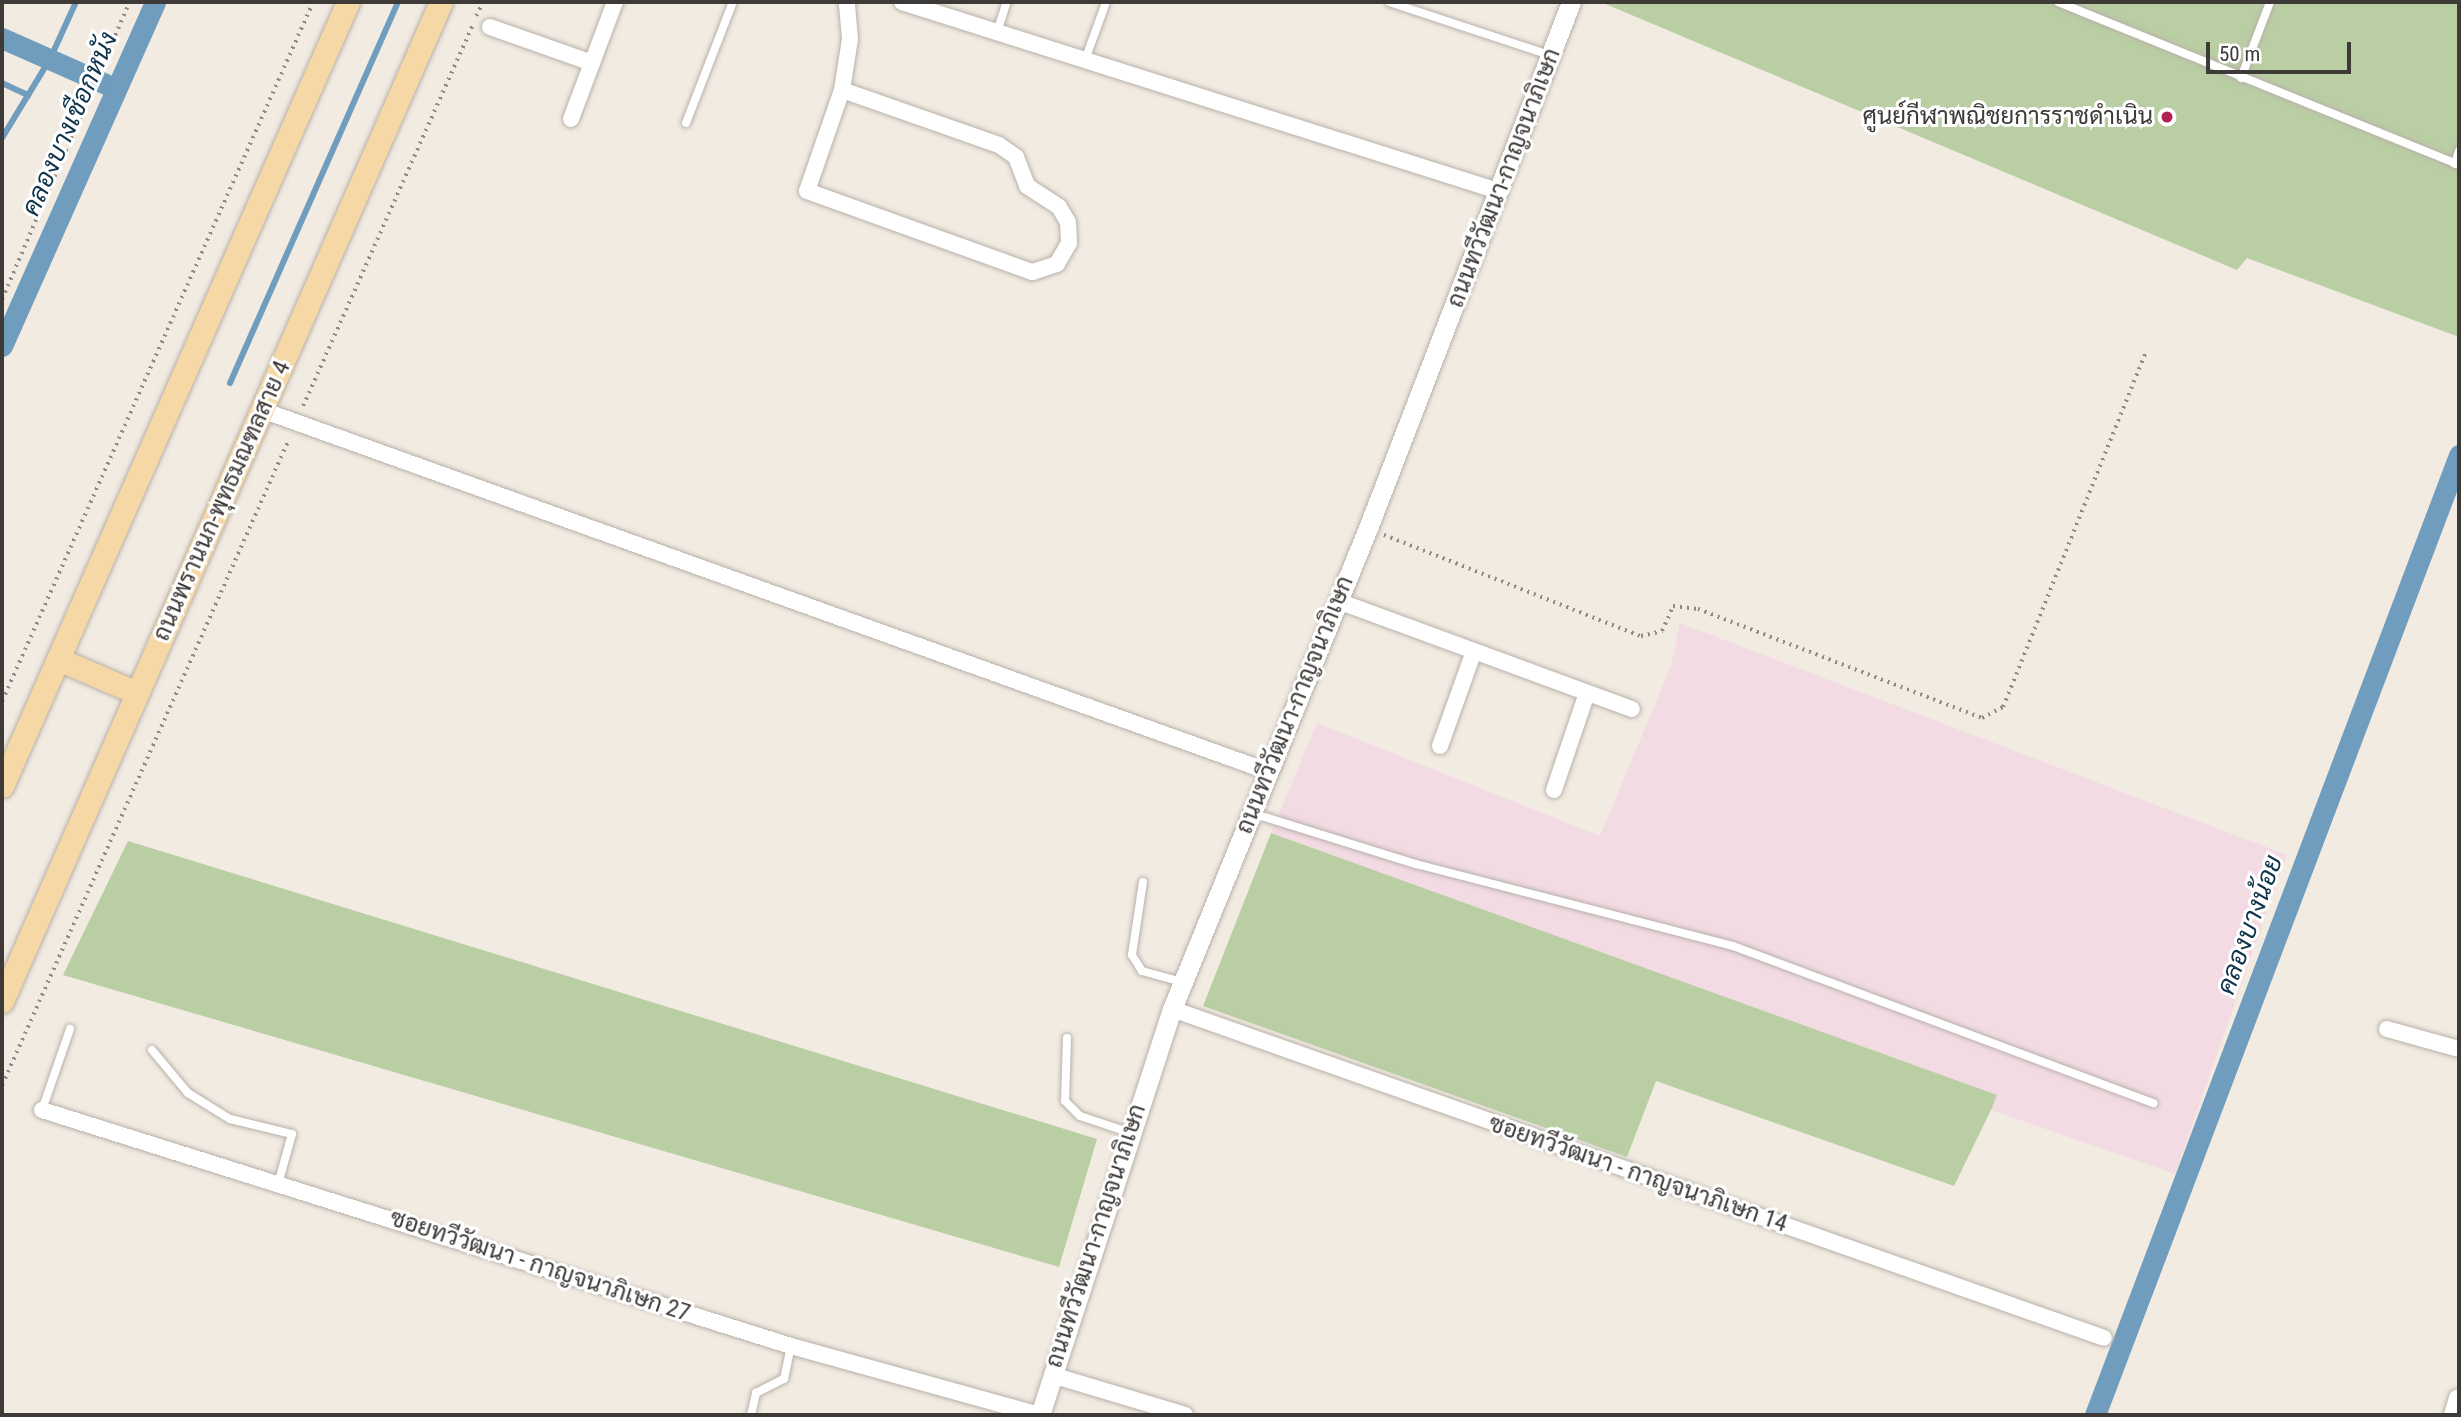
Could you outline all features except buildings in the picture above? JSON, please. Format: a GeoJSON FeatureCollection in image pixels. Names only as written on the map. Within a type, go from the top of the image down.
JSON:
{"type":"FeatureCollection","features":[{"type":"Feature","properties":{"kind":"main road"},"geometry":{"type":"LineString","coordinates":[[2,786],[348,2]]}},
{"type":"Feature","properties":{"kind":"main road","name":"ถนนพรานนก-พุทธมณฑลสาย 4"},"geometry":{"type":"LineString","coordinates":[[2,1001],[441,2]]}},
{"type":"Feature","properties":{"kind":"main road"},"geometry":{"type":"LineString","coordinates":[[58,659],[137,693]]}},
{"type":"Feature","properties":{"kind":"street"},"geometry":{"type":"LineString","coordinates":[[571,119],[615,2]]}},
{"type":"Feature","properties":{"kind":"street"},"geometry":{"type":"LineString","coordinates":[[842,90],[999,145],[1016,157],[1027,186],[1059,207],[1068,222],[1069,243],[1057,264],[1032,272],[807,191],[842,90],[850,39],[847,2]]}},
{"type":"Feature","properties":{"kind":"street"},"geometry":{"type":"LineString","coordinates":[[902,2],[1498,191]]}},
{"type":"Feature","properties":{"kind":"street","name":"ถนนทวีวัฒนา-กาญจนาภิเษก"},"geometry":{"type":"LineString","coordinates":[[1040,1415],[1128,1132],[1172,1009],[1368,528],[1571,2]]}},
{"type":"Feature","properties":{"kind":"street"},"geometry":{"type":"LineString","coordinates":[[490,27],[592,63]]}},
{"type":"Feature","properties":{"kind":"street"},"geometry":{"type":"LineString","coordinates":[[262,410],[1267,771]]}},
{"type":"Feature","properties":{"kind":"street"},"geometry":{"type":"LineString","coordinates":[[1338,601],[1632,709]]}},
{"type":"Feature","properties":{"kind":"street"},"geometry":{"type":"LineString","coordinates":[[1440,746],[1474,651]]}},
{"type":"Feature","properties":{"kind":"street"},"geometry":{"type":"LineString","coordinates":[[1554,790],[1587,693]]}},
{"type":"Feature","properties":{"kind":"street","name":"ซอยทวีวัฒนา - กาญจนาภิเษก 14"},"geometry":{"type":"LineString","coordinates":[[1172,1009],[2104,1338]]}},
{"type":"Feature","properties":{"kind":"street"},"geometry":{"type":"LineString","coordinates":[[2387,1029],[2459,1049]]}},
{"type":"Feature","properties":{"kind":"street","name":"ซอยทวีวัฒนา - กาญจนาภิเษก 27"},"geometry":{"type":"LineString","coordinates":[[42,1110],[792,1346],[1040,1415]]}},
{"type":"Feature","properties":{"kind":"street"},"geometry":{"type":"LineString","coordinates":[[1052,1375],[1185,1415]]}},
{"type":"Feature","properties":{"kind":"street"},"geometry":{"type":"LineString","coordinates":[[2452,1415],[2457,1398]]}},
{"type":"Feature","properties":{"kind":"lane"},"geometry":{"type":"LineString","coordinates":[[686,123],[733,2]]}},
{"type":"Feature","properties":{"kind":"lane"},"geometry":{"type":"LineString","coordinates":[[997,32],[1007,2]]}},
{"type":"Feature","properties":{"kind":"lane"},"geometry":{"type":"LineString","coordinates":[[1389,2],[1551,56]]}},
{"type":"Feature","properties":{"kind":"lane"},"geometry":{"type":"LineString","coordinates":[[2058,2],[2457,164],[2459,151]]}},
{"type":"Feature","properties":{"kind":"lane"},"geometry":{"type":"LineString","coordinates":[[2241,78],[2270,2]]}},
{"type":"Feature","properties":{"kind":"lane"},"geometry":{"type":"LineString","coordinates":[[1085,60],[1105,5]]}},
{"type":"Feature","properties":{"kind":"lane"},"geometry":{"type":"LineString","coordinates":[[1251,813],[1416,864],[1733,946],[2154,1103]]}},
{"type":"Feature","properties":{"kind":"lane"},"geometry":{"type":"LineString","coordinates":[[1143,882],[1132,955],[1142,971],[1183,983]]}},
{"type":"Feature","properties":{"kind":"lane"},"geometry":{"type":"LineString","coordinates":[[42,1110],[70,1029]]}},
{"type":"Feature","properties":{"kind":"lane"},"geometry":{"type":"LineString","coordinates":[[1067,1038],[1065,1101],[1080,1116],[1128,1132]]}},
{"type":"Feature","properties":{"kind":"lane"},"geometry":{"type":"LineString","coordinates":[[152,1050],[188,1093],[230,1119],[292,1133],[278,1184]]}},
{"type":"Feature","properties":{"kind":"lane"},"geometry":{"type":"LineString","coordinates":[[751,1415],[756,1393],[784,1380],[792,1346]]}},
{"type":"Feature","properties":{"kind":"path"},"geometry":{"type":"LineString","coordinates":[[2,299],[129,2]]}},
{"type":"Feature","properties":{"kind":"path"},"geometry":{"type":"LineString","coordinates":[[2,701],[313,2]]}},
{"type":"Feature","properties":{"kind":"path"},"geometry":{"type":"LineString","coordinates":[[2,1085],[483,2]]}},
{"type":"Feature","properties":{"kind":"path"},"geometry":{"type":"LineString","coordinates":[[1368,528],[1641,636],[1662,631],[1673,606],[1698,610],[1982,718],[2003,707],[2146,351]]}},
{"type":"Feature","properties":{"kind":"shaded area"},"geometry":{"type":"Polygon","coordinates":[[[1680,623],[2287,855],[2175,1174],[1991,1110],[1996,1095],[1271,833],[1317,723],[1600,836],[1671,666],[1680,623]]]}},
{"type":"Feature","properties":{"kind":"green space","name":"ศูนย์กีฬาพณิชยการราชดำเนิน"},"geometry":{"type":"Polygon","coordinates":[[[2459,2],[2459,337],[2247,258],[2237,270],[1603,3],[2459,2]]]}},
{"type":"Feature","properties":{"kind":"green space"},"geometry":{"type":"Polygon","coordinates":[[[1271,833],[1997,1095],[1954,1186],[1656,1081],[1627,1157],[1203,1006],[1271,833]]]}},
{"type":"Feature","properties":{"kind":"green space"},"geometry":{"type":"Polygon","coordinates":[[[128,841],[1097,1139],[1059,1267],[63,975],[128,841]]]}},
{"type":"Feature","properties":{"kind":"waterway"},"geometry":{"type":"LineString","coordinates":[[2,138],[50,59],[76,2]]}},
{"type":"Feature","properties":{"kind":"waterway","name":"คลองบางเชือกหนัง"},"geometry":{"type":"LineString","coordinates":[[2,346],[155,2]]}},
{"type":"Feature","properties":{"kind":"waterway"},"geometry":{"type":"LineString","coordinates":[[230,383],[398,2]]}},
{"type":"Feature","properties":{"kind":"waterway"},"geometry":{"type":"LineString","coordinates":[[2,38],[115,88]]}},
{"type":"Feature","properties":{"kind":"waterway"},"geometry":{"type":"LineString","coordinates":[[2,83],[28,95]]}},
{"type":"Feature","properties":{"kind":"waterway","name":"คลองบางน้อย"},"geometry":{"type":"LineString","coordinates":[[2095,1415],[2459,455]]}},
{"type":"Feature","properties":{"kind":"place","name":"ศูนย์กีฬาพณิชยการราชดำเนิน"},"geometry":{"type":"Point","coordinates":[2167,117]}}]}
